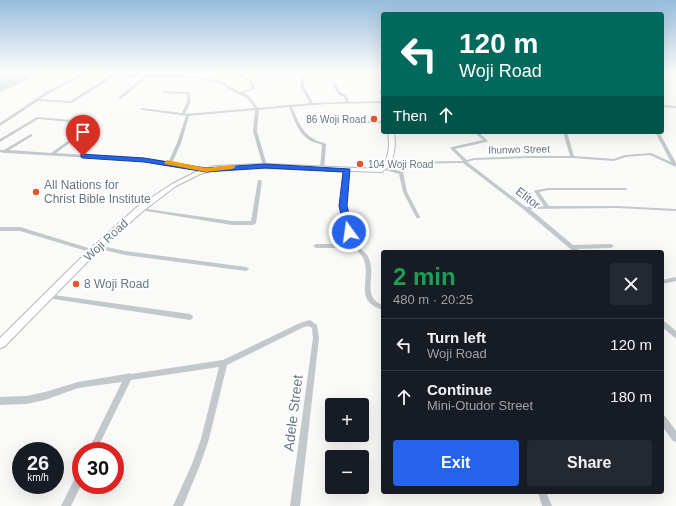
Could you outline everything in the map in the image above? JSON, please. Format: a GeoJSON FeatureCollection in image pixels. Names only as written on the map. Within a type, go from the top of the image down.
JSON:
{"type":"FeatureCollection","features":[{"type":"Feature","properties":{"kind":"main road"},"geometry":{"type":"LineString","coordinates":[[385,166],[392,146],[391,134]]}},
{"type":"Feature","properties":{"kind":"main road","name":"Woji Road"},"geometry":{"type":"LineString","coordinates":[[0,344],[47,296],[140,209],[174,185],[206,170],[265,166],[376,172],[385,166]]}},
{"type":"Feature","properties":{"kind":"street"},"geometry":{"type":"LineString","coordinates":[[0,125],[46,96]]}},
{"type":"Feature","properties":{"kind":"street"},"geometry":{"type":"LineString","coordinates":[[39,100],[71,102],[81,96]]}},
{"type":"Feature","properties":{"kind":"street"},"geometry":{"type":"LineString","coordinates":[[170,163],[179,143],[189,101],[188,96]]}},
{"type":"Feature","properties":{"kind":"street"},"geometry":{"type":"LineString","coordinates":[[245,96],[251,99],[257,109],[255,130],[265,166]]}},
{"type":"Feature","properties":{"kind":"street"},"geometry":{"type":"LineString","coordinates":[[307,96],[312,104]]}},
{"type":"Feature","properties":{"kind":"street"},"geometry":{"type":"LineString","coordinates":[[344,96],[348,102]]}},
{"type":"Feature","properties":{"kind":"street"},"geometry":{"type":"LineString","coordinates":[[142,109],[186,114],[312,104],[381,102]]}},
{"type":"Feature","properties":{"kind":"street"},"geometry":{"type":"LineString","coordinates":[[290,106],[297,125],[306,136],[325,145],[322,169]]}},
{"type":"Feature","properties":{"kind":"street"},"geometry":{"type":"LineString","coordinates":[[664,106],[676,107]]}},
{"type":"Feature","properties":{"kind":"street"},"geometry":{"type":"LineString","coordinates":[[0,141],[37,118],[94,124],[52,154]]}},
{"type":"Feature","properties":{"kind":"street"},"geometry":{"type":"LineString","coordinates":[[359,122],[381,122]]}},
{"type":"Feature","properties":{"kind":"street","name":"Elitor"},"geometry":{"type":"LineString","coordinates":[[478,134],[486,141],[452,148],[465,162],[525,208],[575,250]]}},
{"type":"Feature","properties":{"kind":"street"},"geometry":{"type":"LineString","coordinates":[[566,134],[572,157]]}},
{"type":"Feature","properties":{"kind":"street"},"geometry":{"type":"LineString","coordinates":[[658,134],[676,165]]}},
{"type":"Feature","properties":{"kind":"street"},"geometry":{"type":"LineString","coordinates":[[2,152],[31,135]]}},
{"type":"Feature","properties":{"kind":"street"},"geometry":{"type":"LineString","coordinates":[[2,152],[52,154],[170,163],[206,170]]}},
{"type":"Feature","properties":{"kind":"street","name":"Ihunwo Street"},"geometry":{"type":"LineString","coordinates":[[385,166],[465,162],[486,159],[572,157],[614,160],[625,156],[651,154],[676,165]]}},
{"type":"Feature","properties":{"kind":"street"},"geometry":{"type":"LineString","coordinates":[[385,166],[401,173],[405,192],[418,216]]}},
{"type":"Feature","properties":{"kind":"street"},"geometry":{"type":"LineString","coordinates":[[347,170],[343,206],[352,241],[355,246],[363,251],[368,265],[368,298],[370,302],[381,307]]}},
{"type":"Feature","properties":{"kind":"street"},"geometry":{"type":"LineString","coordinates":[[140,209],[232,223],[253,223],[260,181]]}},
{"type":"Feature","properties":{"kind":"street"},"geometry":{"type":"LineString","coordinates":[[548,208],[536,191],[548,189],[625,189]]}},
{"type":"Feature","properties":{"kind":"street"},"geometry":{"type":"LineString","coordinates":[[525,208],[617,207],[676,210]]}},
{"type":"Feature","properties":{"kind":"street"},"geometry":{"type":"LineString","coordinates":[[1,231],[20,229],[96,249],[246,269]]}},
{"type":"Feature","properties":{"kind":"street"},"geometry":{"type":"LineString","coordinates":[[316,246],[339,246],[352,241]]}},
{"type":"Feature","properties":{"kind":"street"},"geometry":{"type":"LineString","coordinates":[[572,248],[611,246]]}},
{"type":"Feature","properties":{"kind":"street"},"geometry":{"type":"LineString","coordinates":[[664,282],[676,279]]}},
{"type":"Feature","properties":{"kind":"street"},"geometry":{"type":"LineString","coordinates":[[47,296],[190,317]]}},
{"type":"Feature","properties":{"kind":"street","name":"Adele Street"},"geometry":{"type":"LineString","coordinates":[[224,362],[302,325],[310,323],[313,324],[316,338],[295,506]]}},
{"type":"Feature","properties":{"kind":"street"},"geometry":{"type":"LineString","coordinates":[[664,325],[676,335]]}},
{"type":"Feature","properties":{"kind":"street"},"geometry":{"type":"LineString","coordinates":[[0,401],[14,402],[38,398],[78,384],[224,362],[205,439],[196,465],[178,506]]}},
{"type":"Feature","properties":{"kind":"street"},"geometry":{"type":"LineString","coordinates":[[96,442],[129,376]]}},
{"type":"Feature","properties":{"kind":"street"},"geometry":{"type":"LineString","coordinates":[[664,422],[676,438]]}},
{"type":"Feature","properties":{"kind":"street"},"geometry":{"type":"LineString","coordinates":[[66,506],[72,494]]}},
{"type":"Feature","properties":{"kind":"street"},"geometry":{"type":"LineString","coordinates":[[543,494],[547,506]]}},
{"type":"Feature","properties":{"kind":"slow traffic"},"geometry":{"type":"LineString","coordinates":[[167,163],[206,170],[232,167]]}},
{"type":"Feature","properties":{"kind":"place","name":"86 Woji Road"},"geometry":{"type":"Point","coordinates":[374,119]}},
{"type":"Feature","properties":{"kind":"place","name":"104 Woji Road"},"geometry":{"type":"Point","coordinates":[360,164]}},
{"type":"Feature","properties":{"kind":"place","name":"All Nations for Christ Bible Institute"},"geometry":{"type":"Point","coordinates":[36,192]}},
{"type":"Feature","properties":{"kind":"place","name":"8 Woji Road"},"geometry":{"type":"Point","coordinates":[76,284]}},
{"type":"Feature","properties":{"kind":"route"},"geometry":{"type":"LineString","coordinates":[[83,156],[144,160],[206,170],[215,168],[265,166],[347,170],[343,206],[349,232]]}}]}
